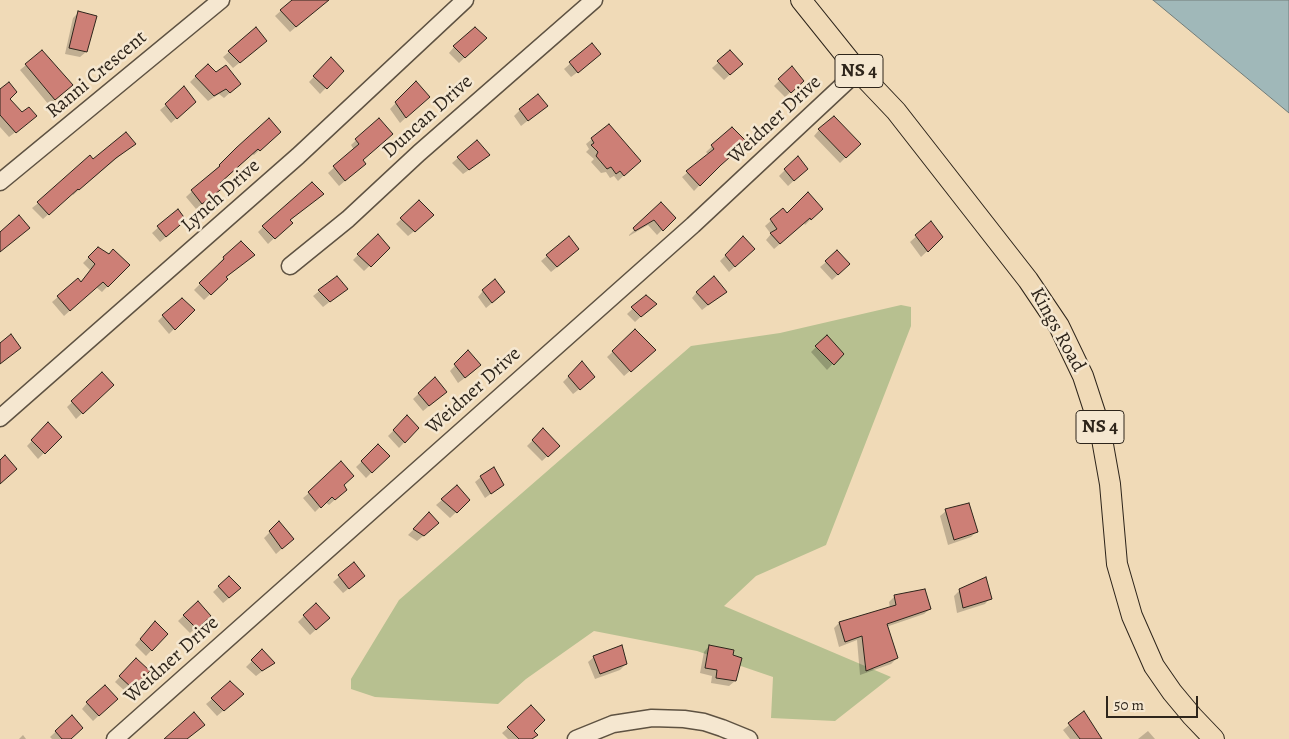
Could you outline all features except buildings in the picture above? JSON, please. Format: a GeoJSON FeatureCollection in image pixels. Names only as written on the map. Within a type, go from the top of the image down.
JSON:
{"type":"FeatureCollection","features":[{"type":"Feature","properties":{"kind":"main road","name":"Kings Road"},"geometry":{"type":"LineString","coordinates":[[801,0],[858,71],[896,111],[1028,280],[1059,326],[1083,376],[1100,428],[1110,484],[1117,564],[1132,616],[1154,666],[1192,716],[1214,739]]}},
{"type":"Feature","properties":{"kind":"street","name":"Ranni Crescent"},"geometry":{"type":"LineString","coordinates":[[0,182],[221,0]]}},
{"type":"Feature","properties":{"kind":"street","name":"Lynch Drive"},"geometry":{"type":"LineString","coordinates":[[0,418],[291,162],[465,0]]}},
{"type":"Feature","properties":{"kind":"street","name":"Duncan Drive"},"geometry":{"type":"LineString","coordinates":[[290,266],[348,219],[419,153],[594,0]]}},
{"type":"Feature","properties":{"kind":"street","name":"Weidner Drive"},"geometry":{"type":"LineString","coordinates":[[115,739],[693,225],[858,71]]}},
{"type":"Feature","properties":{"kind":"street"},"geometry":{"type":"LineString","coordinates":[[576,739],[614,724],[652,718],[704,722],[749,739]]}},
{"type":"Feature","properties":{"kind":"green space"},"geometry":{"type":"Polygon","coordinates":[[[901,305],[911,307],[911,326],[826,545],[756,576],[724,606],[891,677],[835,721],[771,718],[773,677],[697,651],[594,631],[526,679],[498,704],[375,697],[351,689],[351,679],[399,600],[691,346],[780,333],[901,305]]]}},
{"type":"Feature","properties":{"kind":"water"},"geometry":{"type":"Polygon","coordinates":[[[1153,0],[1289,0],[1289,113],[1153,0]]]}}]}
